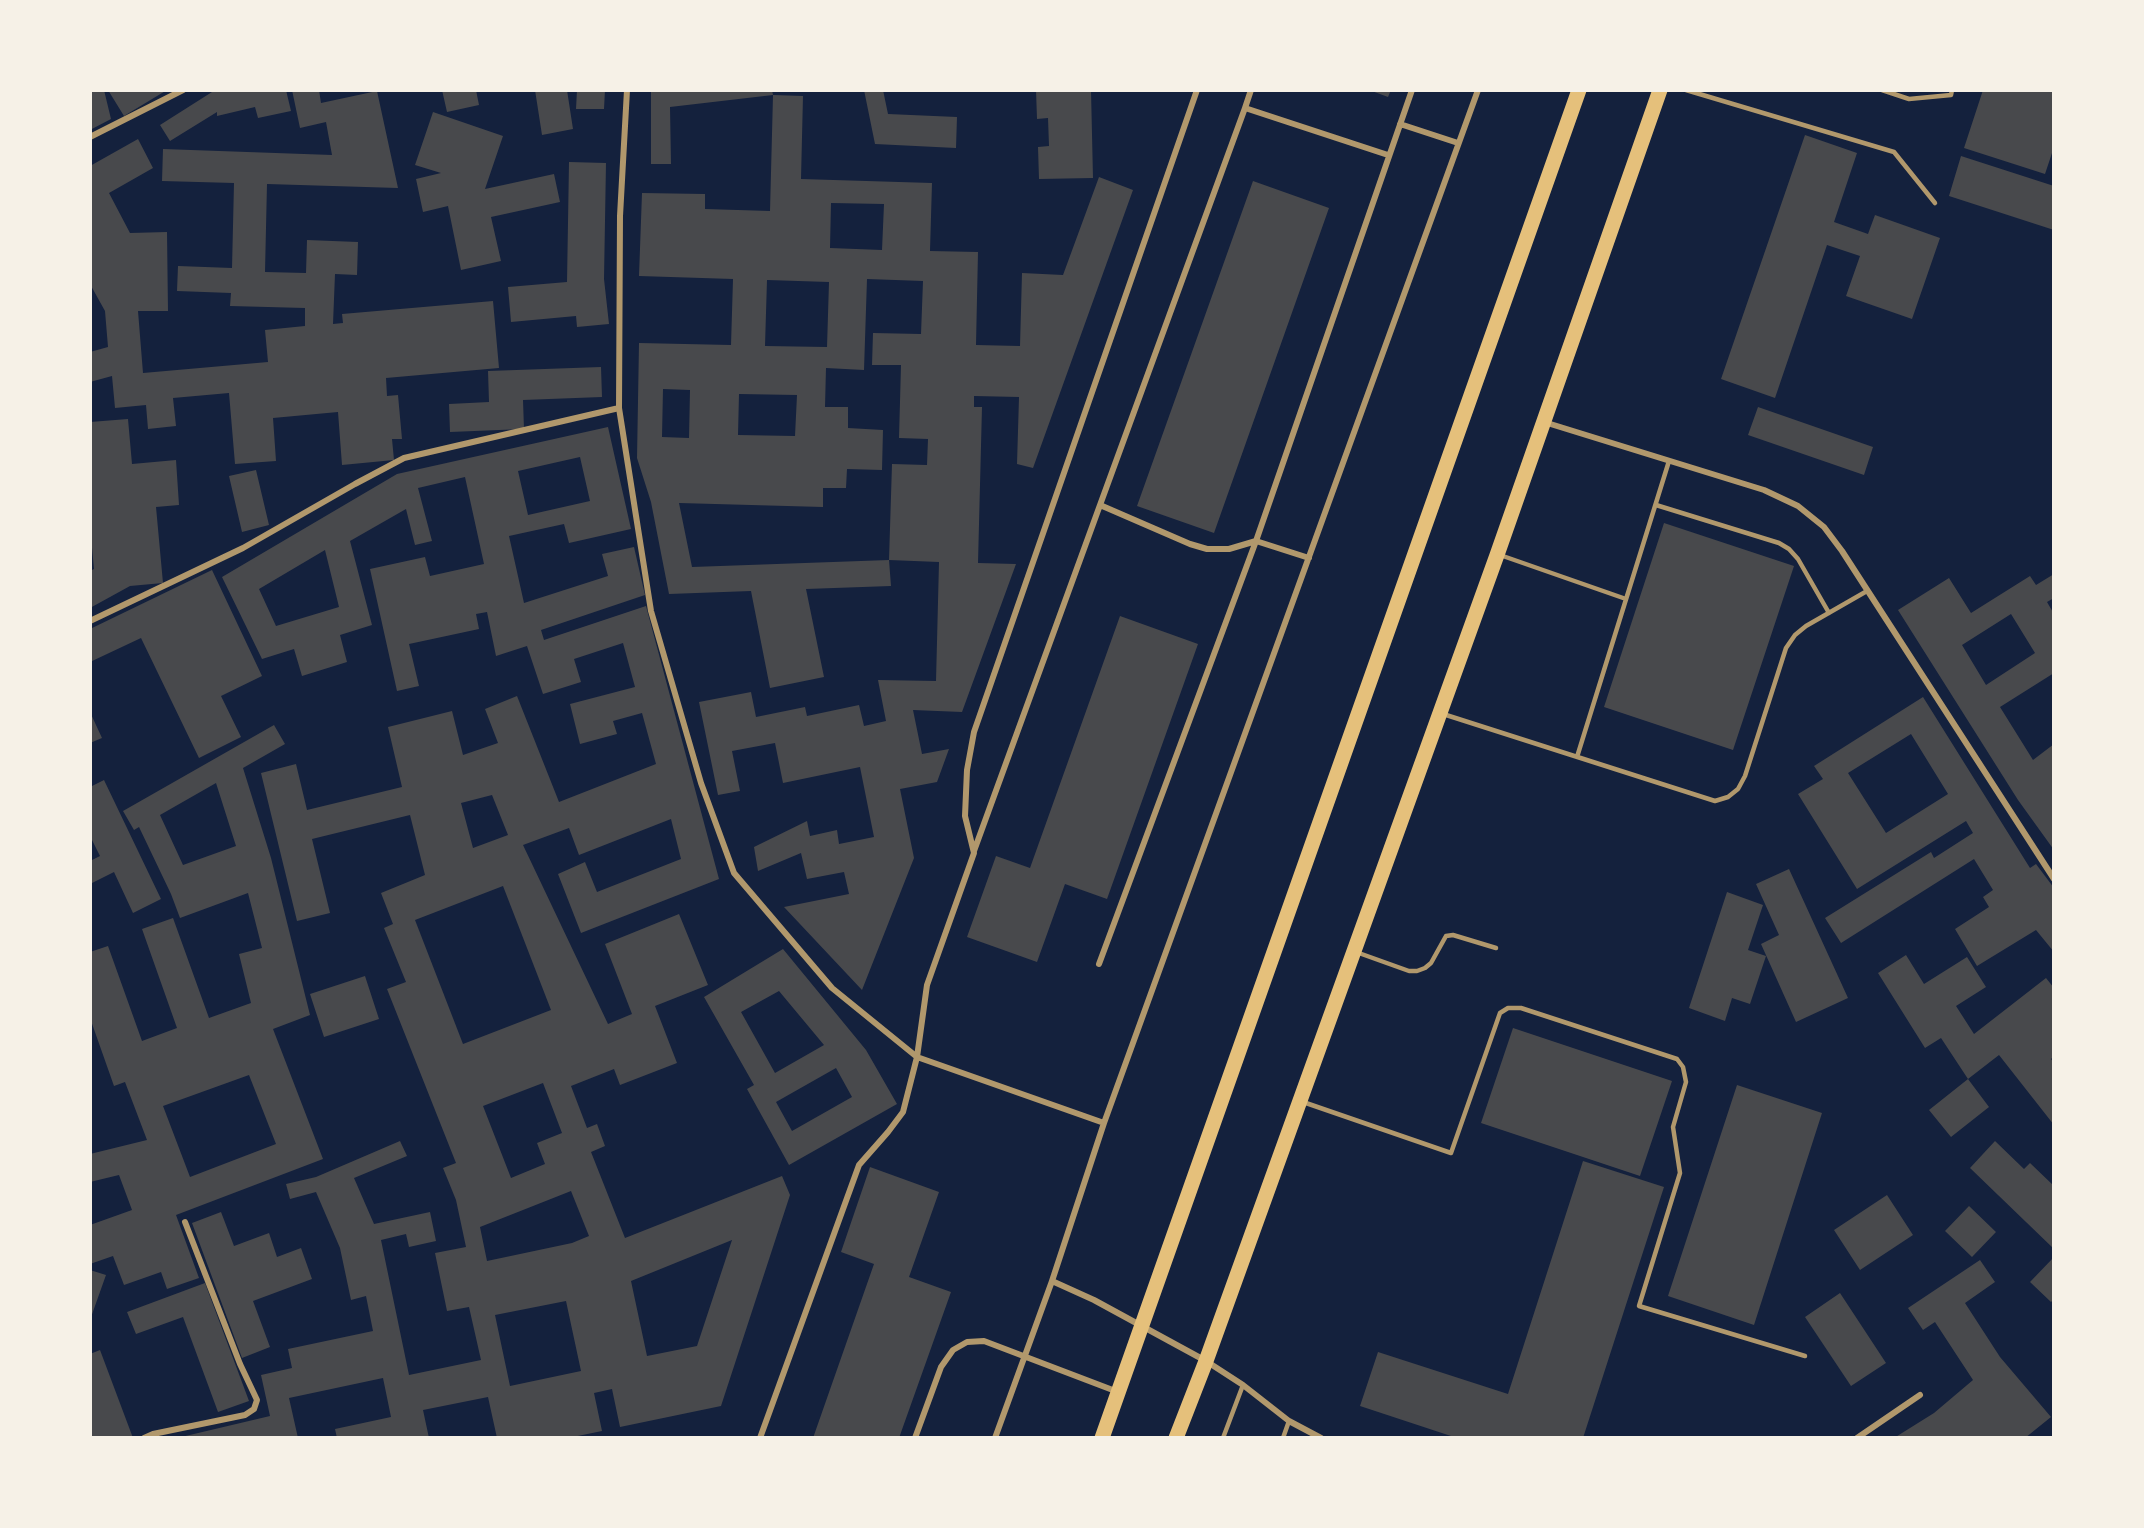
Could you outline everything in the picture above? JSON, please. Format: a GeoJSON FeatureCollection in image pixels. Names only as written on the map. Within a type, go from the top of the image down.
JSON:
{"type":"FeatureCollection","features":[{"type":"Feature","properties":{"kind":"main road"},"geometry":{"type":"LineString","coordinates":[[1102,1438],[1579,90]]}},
{"type":"Feature","properties":{"kind":"main road"},"geometry":{"type":"LineString","coordinates":[[1176,1438],[1206,1361],[1497,555],[1660,90]]}},
{"type":"Feature","properties":{"kind":"street"},"geometry":{"type":"LineString","coordinates":[[90,137],[183,90]]}},
{"type":"Feature","properties":{"kind":"street"},"geometry":{"type":"LineString","coordinates":[[627,90],[620,216],[619,408],[651,611],[701,783],[734,873],[832,988],[917,1057],[1104,1123]]}},
{"type":"Feature","properties":{"kind":"street"},"geometry":{"type":"LineString","coordinates":[[974,853],[965,816],[967,770],[974,732],[1197,90]]}},
{"type":"Feature","properties":{"kind":"street"},"geometry":{"type":"LineString","coordinates":[[760,1438],[859,1165],[903,1112],[917,1057],[927,985],[1251,90]]}},
{"type":"Feature","properties":{"kind":"street"},"geometry":{"type":"LineString","coordinates":[[1099,964],[1256,541],[1412,90]]}},
{"type":"Feature","properties":{"kind":"street"},"geometry":{"type":"LineString","coordinates":[[995,1438],[1052,1281],[1104,1123],[1478,90]]}},
{"type":"Feature","properties":{"kind":"street"},"geometry":{"type":"LineString","coordinates":[[1245,108],[1388,156]]}},
{"type":"Feature","properties":{"kind":"street"},"geometry":{"type":"LineString","coordinates":[[1400,124],[1458,143]]}},
{"type":"Feature","properties":{"kind":"street"},"geometry":{"type":"LineString","coordinates":[[90,621],[243,549],[404,458],[619,408]]}},
{"type":"Feature","properties":{"kind":"street"},"geometry":{"type":"LineString","coordinates":[[1544,422],[1764,490],[1798,506],[1824,527],[2054,879]]}},
{"type":"Feature","properties":{"kind":"street"},"geometry":{"type":"LineString","coordinates":[[1100,505],[1190,544],[1207,549],[1229,549],[1256,541],[1309,558]]}},
{"type":"Feature","properties":{"kind":"street"},"geometry":{"type":"LineString","coordinates":[[144,1438],[153,1434],[245,1415],[254,1409],[257,1400],[240,1364],[185,1222]]}},
{"type":"Feature","properties":{"kind":"street"},"geometry":{"type":"LineString","coordinates":[[1052,1281],[1094,1300],[1206,1361],[1243,1385],[1289,1421],[1321,1438]]}},
{"type":"Feature","properties":{"kind":"street"},"geometry":{"type":"LineString","coordinates":[[915,1438],[941,1367],[952,1350],[967,1342],[984,1341],[1118,1392]]}},
{"type":"Feature","properties":{"kind":"street"},"geometry":{"type":"LineString","coordinates":[[1857,1438],[1920,1395]]}},
{"type":"Feature","properties":{"kind":"lane"},"geometry":{"type":"LineString","coordinates":[[1686,90],[1894,152],[1935,204]]}},
{"type":"Feature","properties":{"kind":"lane"},"geometry":{"type":"LineString","coordinates":[[1882,90],[1909,99],[1951,95],[1952,90]]}},
{"type":"Feature","properties":{"kind":"lane"},"geometry":{"type":"LineString","coordinates":[[1577,757],[1669,461]]}},
{"type":"Feature","properties":{"kind":"lane"},"geometry":{"type":"LineString","coordinates":[[1656,505],[1779,543],[1789,549],[1798,559],[1829,613]]}},
{"type":"Feature","properties":{"kind":"lane"},"geometry":{"type":"LineString","coordinates":[[1497,555],[1626,599]]}},
{"type":"Feature","properties":{"kind":"lane"},"geometry":{"type":"LineString","coordinates":[[1440,713],[1715,801],[1728,797],[1738,789],[1745,776],[1786,648],[1795,635],[1867,591]]}},
{"type":"Feature","properties":{"kind":"lane"},"geometry":{"type":"LineString","coordinates":[[1354,951],[1409,971],[1418,971],[1425,969],[1431,963],[1446,936],[1454,935],[1496,948]]}},
{"type":"Feature","properties":{"kind":"lane"},"geometry":{"type":"LineString","coordinates":[[1300,1101],[1450,1153],[1500,1013],[1508,1008],[1521,1008],[1677,1059],[1683,1067],[1686,1082],[1673,1127],[1680,1173],[1639,1306],[1805,1356]]}},
{"type":"Feature","properties":{"kind":"lane"},"geometry":{"type":"LineString","coordinates":[[1223,1438],[1243,1385]]}},
{"type":"Feature","properties":{"kind":"lane"},"geometry":{"type":"LineString","coordinates":[[1283,1438],[1289,1421]]}},
{"type":"Feature","properties":{"kind":"building"},"geometry":{"type":"Polygon","coordinates":[[[90,90],[104,90],[111,119],[90,130],[90,90]]]}},
{"type":"Feature","properties":{"kind":"building"},"geometry":{"type":"Polygon","coordinates":[[[108,90],[167,90],[124,116],[108,90]]]}},
{"type":"Feature","properties":{"kind":"building"},"geometry":{"type":"Polygon","coordinates":[[[212,90],[286,90],[291,111],[258,118],[255,107],[217,116],[217,112],[170,141],[160,125],[212,90]]]}},
{"type":"Feature","properties":{"kind":"building"},"geometry":{"type":"Polygon","coordinates":[[[292,90],[319,90],[321,103],[377,91],[398,188],[267,184],[265,272],[306,273],[307,240],[358,242],[357,275],[335,274],[333,324],[343,323],[342,314],[493,301],[499,368],[386,378],[387,396],[398,395],[402,439],[392,439],[394,460],[342,465],[338,412],[273,418],[276,461],[235,464],[229,393],[173,398],[176,426],[148,429],[146,405],[115,408],[112,376],[90,382],[90,352],[108,347],[105,311],[90,284],[90,166],[138,139],[153,168],[109,193],[130,233],[167,232],[168,311],[138,311],[143,373],[268,362],[265,330],[305,326],[305,308],[230,306],[231,293],[177,291],[178,266],[232,268],[234,183],[162,181],[163,149],[332,155],[326,122],[300,128],[292,90]]]}},
{"type":"Feature","properties":{"kind":"building"},"geometry":{"type":"Polygon","coordinates":[[[442,90],[476,90],[479,105],[447,112],[442,90]]]}},
{"type":"Feature","properties":{"kind":"building"},"geometry":{"type":"Polygon","coordinates":[[[535,90],[567,90],[573,129],[542,135],[535,90]]]}},
{"type":"Feature","properties":{"kind":"building"},"geometry":{"type":"Polygon","coordinates":[[[577,90],[605,90],[604,109],[576,109],[577,90]]]}},
{"type":"Feature","properties":{"kind":"building"},"geometry":{"type":"Polygon","coordinates":[[[651,90],[772,90],[773,95],[670,107],[671,164],[651,164],[651,90]]]}},
{"type":"Feature","properties":{"kind":"building"},"geometry":{"type":"Polygon","coordinates":[[[864,90],[883,90],[888,114],[957,117],[956,148],[875,144],[864,90]]]}},
{"type":"Feature","properties":{"kind":"building"},"geometry":{"type":"Polygon","coordinates":[[[1036,90],[1091,90],[1093,178],[1039,179],[1038,147],[1049,146],[1048,118],[1037,119],[1036,90]]]}},
{"type":"Feature","properties":{"kind":"building"},"geometry":{"type":"Polygon","coordinates":[[[1369,90],[1391,90],[1388,97],[1369,90]]]}},
{"type":"Feature","properties":{"kind":"building"},"geometry":{"type":"Polygon","coordinates":[[[1983,90],[2054,90],[2054,147],[2045,174],[1964,148],[1983,90]]]}},
{"type":"Feature","properties":{"kind":"building"},"geometry":{"type":"Polygon","coordinates":[[[773,95],[803,96],[801,179],[932,183],[930,251],[978,252],[976,345],[1020,346],[1022,273],[1063,275],[1099,177],[1133,190],[1033,468],[1017,464],[1019,397],[974,396],[974,407],[982,407],[978,563],[1016,564],[962,712],[913,710],[922,754],[949,749],[937,782],[900,789],[914,858],[862,990],[784,907],[849,894],[844,872],[807,879],[801,853],[758,871],[754,847],[807,821],[810,836],[837,830],[839,844],[874,837],[860,767],[783,783],[775,743],[732,751],[740,791],[718,795],[699,702],[751,692],[756,717],[805,707],[807,716],[859,705],[864,726],[886,721],[878,680],[936,681],[939,562],[889,560],[891,586],[806,589],[824,677],[770,688],[751,591],[669,594],[651,502],[637,458],[639,343],[731,345],[733,279],[639,276],[642,193],[705,194],[705,209],[770,211],[773,95]],[[831,203],[830,248],[882,250],[884,204],[831,203]],[[867,279],[864,370],[826,368],[825,407],[848,407],[848,428],[883,430],[882,470],[847,469],[846,488],[823,488],[823,507],[679,503],[692,567],[889,560],[892,464],[927,465],[928,439],[899,438],[901,365],[872,365],[873,333],[921,334],[923,281],[867,279]],[[767,280],[765,346],[827,347],[829,282],[767,280]],[[663,389],[662,437],[689,438],[690,390],[663,389]],[[739,394],[738,435],[795,436],[797,395],[739,394]]]}},
{"type":"Feature","properties":{"kind":"building"},"geometry":{"type":"Polygon","coordinates":[[[433,112],[503,136],[485,189],[554,174],[560,202],[491,217],[501,261],[461,270],[448,206],[423,212],[416,179],[441,173],[415,165],[433,112]]]}},
{"type":"Feature","properties":{"kind":"building"},"geometry":{"type":"Polygon","coordinates":[[[1805,135],[1857,153],[1834,222],[1868,234],[1875,215],[1940,238],[1912,319],[1846,296],[1860,256],[1827,245],[1775,398],[1721,379],[1805,135]]]}},
{"type":"Feature","properties":{"kind":"building"},"geometry":{"type":"Polygon","coordinates":[[[1961,156],[2054,186],[2054,230],[1949,196],[1961,156]]]}},
{"type":"Feature","properties":{"kind":"building"},"geometry":{"type":"Polygon","coordinates":[[[569,162],[606,163],[604,279],[609,324],[577,327],[576,316],[511,322],[508,287],[567,282],[569,162]]]}},
{"type":"Feature","properties":{"kind":"building"},"geometry":{"type":"Polygon","coordinates":[[[1253,181],[1329,208],[1214,533],[1137,506],[1253,181]]]}},
{"type":"Feature","properties":{"kind":"building"},"geometry":{"type":"Polygon","coordinates":[[[601,367],[602,397],[523,400],[524,429],[450,432],[449,404],[489,402],[488,371],[601,367]]]}},
{"type":"Feature","properties":{"kind":"building"},"geometry":{"type":"Polygon","coordinates":[[[1758,407],[1873,447],[1864,475],[1748,435],[1758,407]]]}},
{"type":"Feature","properties":{"kind":"building"},"geometry":{"type":"Polygon","coordinates":[[[128,419],[132,464],[176,460],[179,505],[156,507],[163,583],[130,586],[90,608],[90,571],[94,569],[90,527],[90,422],[128,419]]]}},
{"type":"Feature","properties":{"kind":"building"},"geometry":{"type":"Polygon","coordinates":[[[608,427],[631,529],[569,543],[564,524],[509,536],[524,603],[608,576],[602,554],[634,547],[645,595],[541,630],[544,640],[646,606],[719,879],[581,933],[558,874],[585,862],[597,892],[681,859],[671,819],[579,855],[569,828],[523,845],[608,1024],[632,1014],[605,944],[679,914],[708,985],[655,1006],[677,1063],[620,1085],[614,1069],[571,1086],[587,1128],[597,1124],[605,1146],[591,1152],[625,1238],[782,1176],[790,1195],[721,1406],[620,1427],[612,1389],[594,1393],[602,1431],[568,1438],[497,1438],[488,1397],[423,1410],[429,1438],[337,1438],[335,1429],[391,1417],[383,1378],[289,1398],[298,1438],[177,1438],[270,1416],[261,1375],[292,1368],[288,1349],[373,1331],[366,1296],[351,1300],[340,1248],[316,1192],[290,1199],[286,1184],[316,1177],[400,1141],[407,1156],[354,1178],[374,1224],[430,1212],[436,1241],[409,1247],[406,1234],[381,1240],[409,1375],[481,1360],[469,1307],[447,1311],[435,1253],[466,1247],[456,1200],[443,1168],[456,1163],[387,989],[406,982],[384,928],[393,924],[381,893],[425,875],[410,815],[312,839],[330,913],[297,921],[261,773],[296,764],[307,810],[402,787],[388,727],[452,711],[463,755],[498,743],[485,709],[517,696],[559,802],[656,764],[642,713],[613,721],[617,734],[580,744],[570,704],[635,687],[623,643],[574,659],[581,682],[543,694],[527,646],[496,656],[487,612],[476,614],[479,629],[409,644],[419,686],[397,691],[370,569],[425,557],[430,576],[484,564],[465,477],[418,488],[432,541],[415,545],[406,509],[350,541],[372,625],[340,635],[347,662],[302,676],[294,649],[262,659],[222,577],[397,474],[608,427]],[[580,457],[518,471],[528,515],[590,501],[580,457]],[[325,550],[259,589],[276,626],[339,607],[325,550]],[[492,795],[461,803],[473,848],[508,835],[492,795]],[[503,886],[415,920],[463,1044],[551,1010],[503,886]],[[543,1083],[483,1106],[511,1178],[545,1164],[537,1143],[562,1133],[543,1083]],[[571,1191],[480,1227],[487,1261],[572,1243],[589,1236],[571,1191]],[[732,1240],[631,1281],[647,1356],[697,1346],[732,1240]],[[566,1301],[495,1315],[510,1386],[581,1371],[566,1301]]]}},
{"type":"Feature","properties":{"kind":"building"},"geometry":{"type":"Polygon","coordinates":[[[256,470],[269,525],[242,532],[229,476],[256,470]]]}},
{"type":"Feature","properties":{"kind":"building"},"geometry":{"type":"Polygon","coordinates":[[[1664,523],[1794,566],[1733,750],[1604,707],[1664,523]]]}},
{"type":"Feature","properties":{"kind":"building"},"geometry":{"type":"Polygon","coordinates":[[[212,570],[262,676],[221,696],[241,737],[199,758],[141,638],[90,662],[90,629],[212,570]]]}},
{"type":"Feature","properties":{"kind":"building"},"geometry":{"type":"Polygon","coordinates":[[[2054,574],[2054,598],[2047,602],[2054,614],[2054,673],[2000,707],[2033,760],[2054,744],[2054,850],[2018,800],[1898,610],[1949,578],[1971,613],[2030,576],[2036,585],[2054,574]],[[2011,614],[1962,645],[1986,685],[2035,653],[2011,614]]]}},
{"type":"Feature","properties":{"kind":"building"},"geometry":{"type":"Polygon","coordinates":[[[1120,616],[1198,644],[1107,899],[1065,884],[1037,962],[967,937],[996,856],[1030,868],[1120,616]]]}},
{"type":"Feature","properties":{"kind":"building"},"geometry":{"type":"Polygon","coordinates":[[[1923,697],[2030,868],[2036,864],[2054,888],[2054,952],[2036,930],[1977,966],[1955,929],[1989,907],[1983,897],[1993,890],[1974,859],[1841,943],[1825,918],[1931,852],[1934,858],[1973,833],[1966,821],[1857,889],[1798,794],[1823,779],[1814,766],[1923,697]],[[1911,734],[1848,773],[1886,833],[1948,794],[1911,734]]]}},
{"type":"Feature","properties":{"kind":"building"},"geometry":{"type":"Polygon","coordinates":[[[90,712],[102,738],[90,743],[90,712]]]}},
{"type":"Feature","properties":{"kind":"building"},"geometry":{"type":"Polygon","coordinates":[[[274,725],[285,744],[243,768],[271,858],[310,1015],[273,1029],[323,1159],[176,1215],[199,1278],[167,1289],[161,1272],[124,1285],[113,1256],[90,1264],[90,1225],[132,1210],[119,1175],[90,1182],[90,1154],[147,1140],[125,1082],[114,1086],[90,1018],[90,952],[108,946],[142,1041],[177,1028],[142,929],[173,918],[209,1018],[251,1003],[239,954],[262,948],[248,893],[180,918],[139,827],[134,830],[123,811],[274,725]],[[216,783],[160,815],[183,865],[236,846],[216,783]],[[249,1075],[163,1106],[190,1177],[276,1144],[249,1075]]]}},
{"type":"Feature","properties":{"kind":"building"},"geometry":{"type":"Polygon","coordinates":[[[104,780],[161,899],[133,913],[114,872],[90,884],[90,861],[100,856],[90,836],[90,787],[104,780]]]}},
{"type":"Feature","properties":{"kind":"building"},"geometry":{"type":"Polygon","coordinates":[[[1789,869],[1848,998],[1796,1022],[1761,944],[1779,935],[1756,884],[1789,869]]]}},
{"type":"Feature","properties":{"kind":"building"},"geometry":{"type":"Polygon","coordinates":[[[1727,892],[1763,905],[1748,950],[1766,956],[1750,1004],[1732,998],[1725,1021],[1689,1008],[1727,892]]]}},
{"type":"Feature","properties":{"kind":"building"},"geometry":{"type":"Polygon","coordinates":[[[783,949],[866,1050],[897,1104],[789,1165],[747,1089],[754,1085],[704,997],[783,949]],[[779,991],[741,1012],[775,1073],[824,1045],[779,991]],[[836,1068],[776,1102],[792,1131],[852,1097],[836,1068]]]}},
{"type":"Feature","properties":{"kind":"building"},"geometry":{"type":"Polygon","coordinates":[[[1906,955],[1924,984],[1967,957],[1986,987],[1956,1006],[1974,1034],[2046,978],[2054,988],[2054,1056],[2051,1059],[2054,1063],[2054,1125],[1999,1055],[1968,1079],[1941,1038],[1925,1048],[1878,973],[1906,955]]]}},
{"type":"Feature","properties":{"kind":"building"},"geometry":{"type":"Polygon","coordinates":[[[365,976],[379,1019],[324,1037],[310,994],[365,976]]]}},
{"type":"Feature","properties":{"kind":"building"},"geometry":{"type":"Polygon","coordinates":[[[1513,1028],[1672,1081],[1640,1176],[1481,1123],[1513,1028]]]}},
{"type":"Feature","properties":{"kind":"building"},"geometry":{"type":"Polygon","coordinates":[[[1968,1079],[1989,1107],[1951,1137],[1929,1110],[1968,1079]]]}},
{"type":"Feature","properties":{"kind":"building"},"geometry":{"type":"Polygon","coordinates":[[[1737,1085],[1822,1113],[1754,1325],[1668,1296],[1737,1085]]]}},
{"type":"Feature","properties":{"kind":"building"},"geometry":{"type":"Polygon","coordinates":[[[1995,1141],[2024,1169],[2030,1163],[2054,1186],[2054,1249],[1970,1168],[1995,1141]]]}},
{"type":"Feature","properties":{"kind":"building"},"geometry":{"type":"Polygon","coordinates":[[[1583,1161],[1664,1187],[1583,1438],[1457,1438],[1360,1406],[1378,1352],[1508,1394],[1583,1161]]]}},
{"type":"Feature","properties":{"kind":"building"},"geometry":{"type":"Polygon","coordinates":[[[870,1167],[939,1192],[909,1277],[951,1292],[899,1438],[813,1438],[874,1264],[841,1252],[870,1167]]]}},
{"type":"Feature","properties":{"kind":"building"},"geometry":{"type":"Polygon","coordinates":[[[1887,1195],[1913,1235],[1860,1270],[1834,1230],[1887,1195]]]}},
{"type":"Feature","properties":{"kind":"building"},"geometry":{"type":"Polygon","coordinates":[[[1969,1206],[1996,1232],[1972,1257],[1945,1231],[1969,1206]]]}},
{"type":"Feature","properties":{"kind":"building"},"geometry":{"type":"Polygon","coordinates":[[[221,1212],[234,1246],[269,1233],[277,1257],[301,1248],[312,1279],[253,1301],[270,1347],[242,1358],[192,1223],[221,1212]]]}},
{"type":"Feature","properties":{"kind":"building"},"geometry":{"type":"Polygon","coordinates":[[[2054,1257],[2054,1299],[2051,1302],[2030,1282],[2054,1257]]]}},
{"type":"Feature","properties":{"kind":"building"},"geometry":{"type":"Polygon","coordinates":[[[1980,1260],[1995,1282],[1965,1303],[2000,1357],[2051,1417],[2025,1438],[1894,1438],[1934,1413],[1973,1380],[1935,1322],[1923,1330],[1908,1308],[1980,1260]]]}},
{"type":"Feature","properties":{"kind":"building"},"geometry":{"type":"Polygon","coordinates":[[[90,1270],[106,1275],[90,1320],[90,1270]]]}},
{"type":"Feature","properties":{"kind":"building"},"geometry":{"type":"Polygon","coordinates":[[[205,1283],[249,1401],[218,1412],[183,1317],[136,1334],[127,1312],[205,1283]]]}},
{"type":"Feature","properties":{"kind":"building"},"geometry":{"type":"Polygon","coordinates":[[[1840,1293],[1886,1363],[1851,1386],[1805,1317],[1840,1293]]]}},
{"type":"Feature","properties":{"kind":"building"},"geometry":{"type":"Polygon","coordinates":[[[100,1350],[133,1438],[90,1438],[90,1354],[100,1350]]]}}]}
